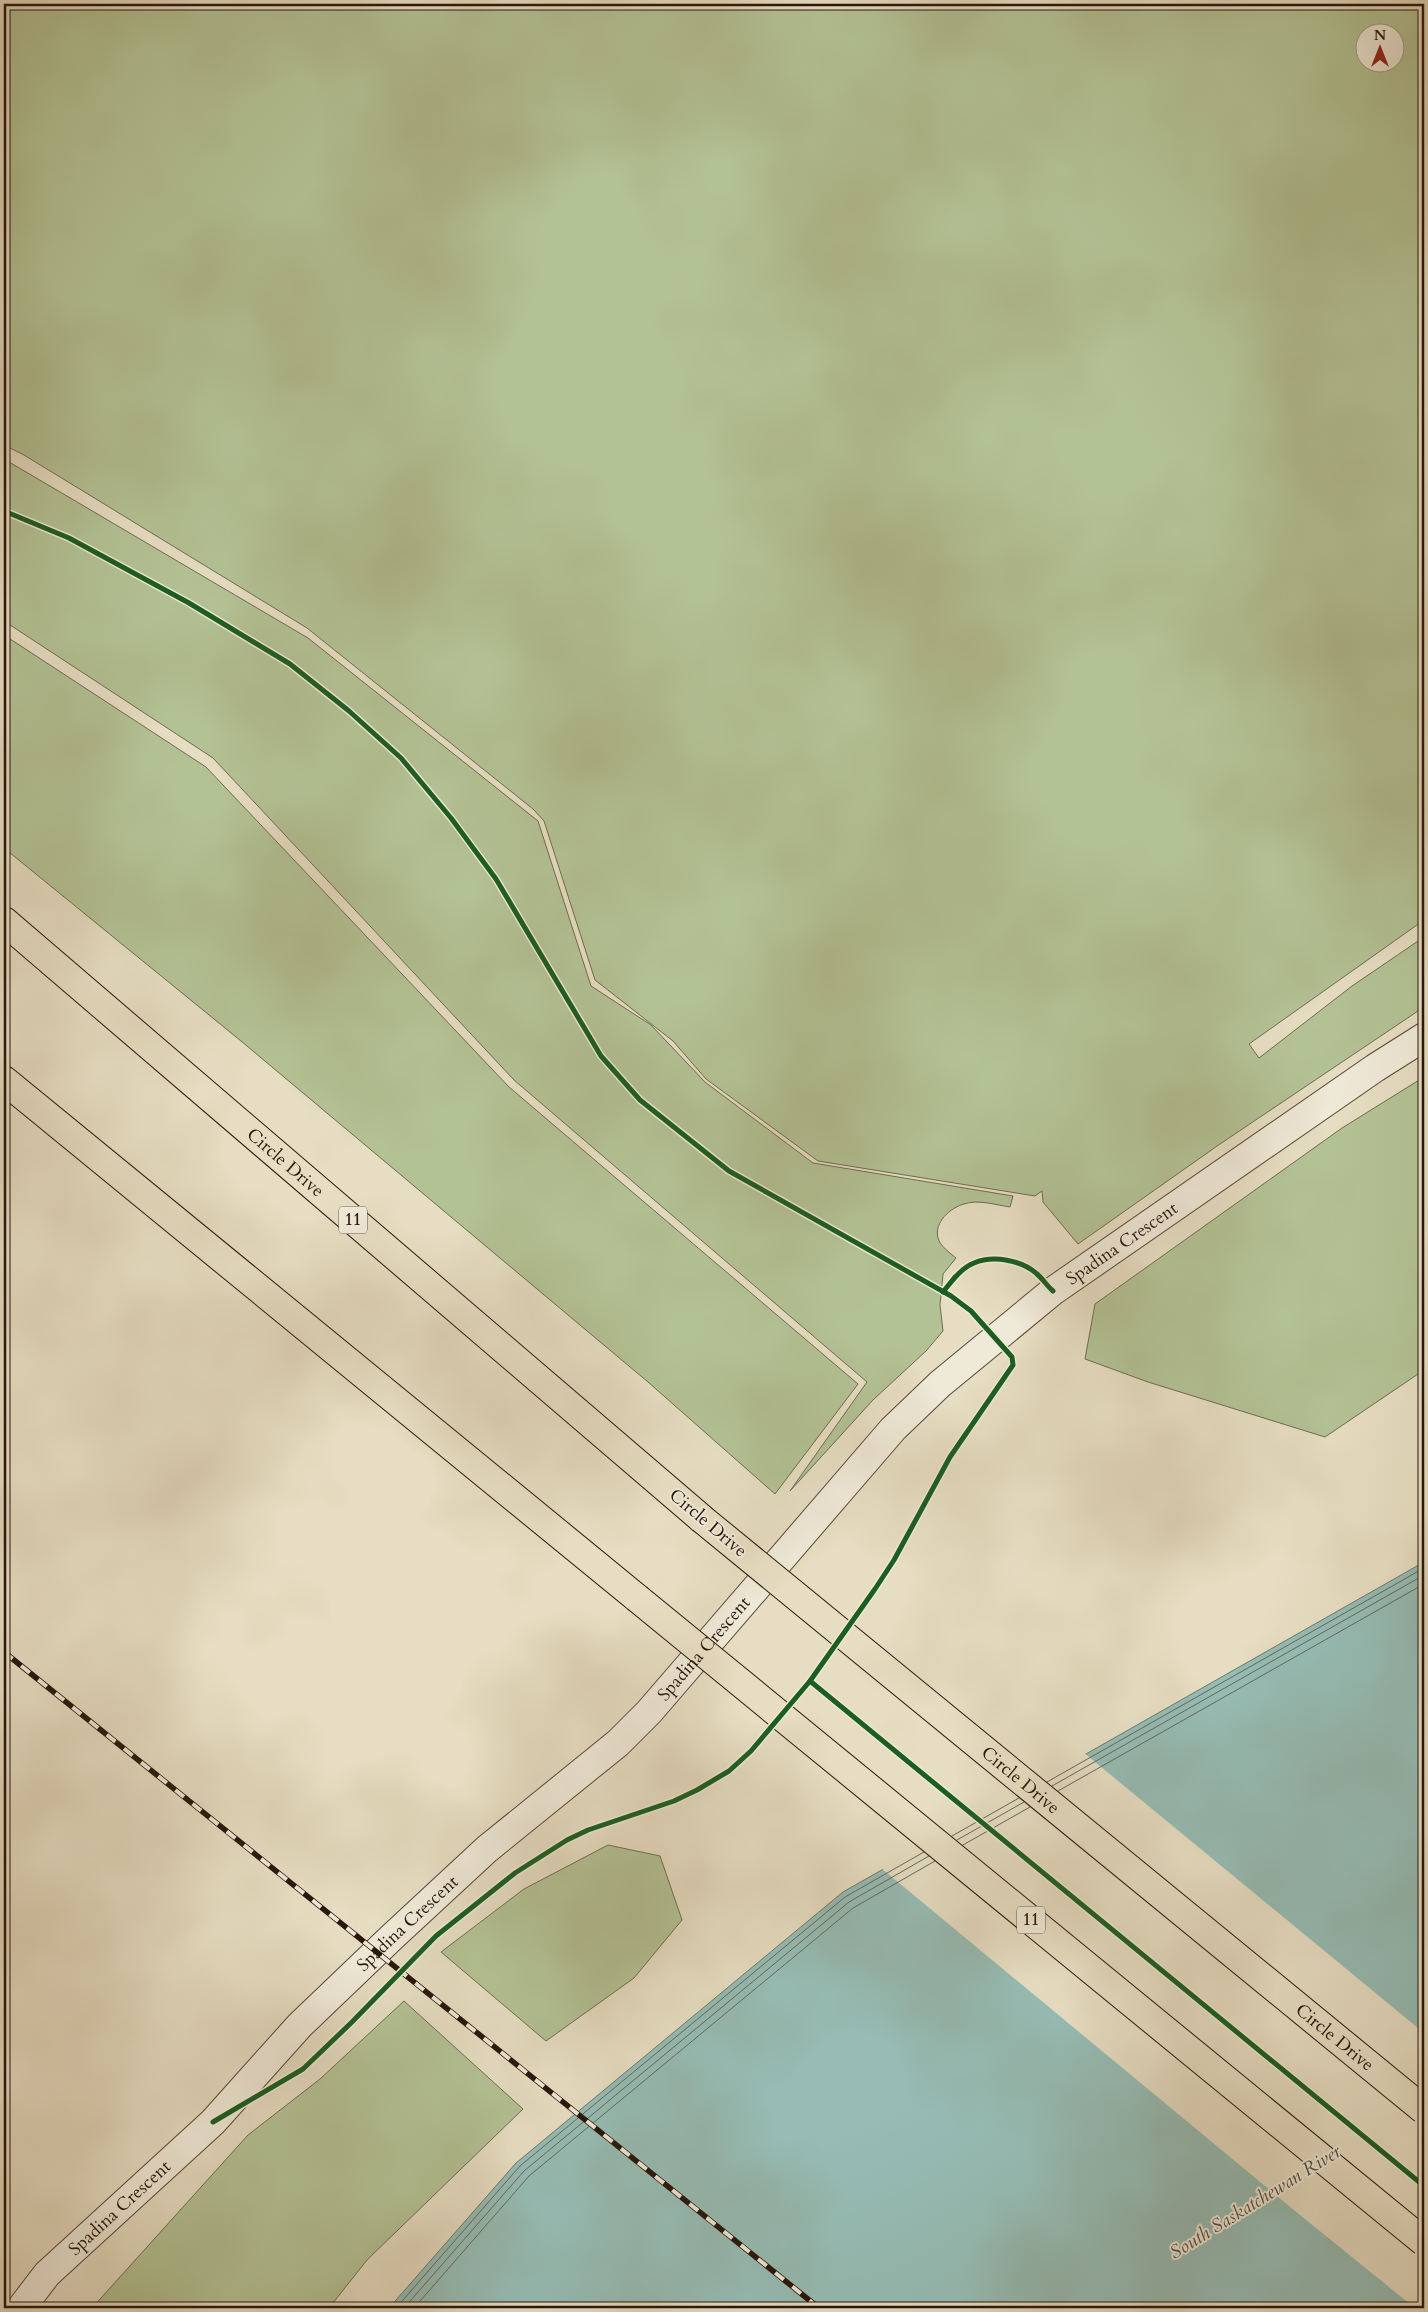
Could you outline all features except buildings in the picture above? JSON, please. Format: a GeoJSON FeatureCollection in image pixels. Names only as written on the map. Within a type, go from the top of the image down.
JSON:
{"type":"FeatureCollection","features":[{"type":"Feature","properties":{"kind":"highway","name":"Circle Drive"},"geometry":{"type":"LineString","coordinates":[[4,921],[702,1519],[1424,2110]]}},
{"type":"Feature","properties":{"kind":"highway","name":"11"},"geometry":{"type":"LineString","coordinates":[[4,1080],[1424,2242]]}},
{"type":"Feature","properties":{"kind":"street","name":"Spadina Crescent"},"geometry":{"type":"LineString","coordinates":[[20,2308],[47,2274],[213,2122],[300,2025],[392,1936],[487,1849],[618,1743],[648,1712],[893,1429],[940,1384],[1068,1280],[1374,1068],[1424,1036]]}},
{"type":"Feature","properties":{"kind":"green space"},"geometry":{"type":"Polygon","coordinates":[[[4,4],[1424,4],[1424,920],[1249,1044],[1259,1058],[1352,986],[1424,937],[1424,1007],[1220,1144],[1078,1244],[1043,1202],[1042,1191],[1035,1196],[818,1161],[706,1079],[673,1041],[595,980],[544,821],[533,809],[307,628],[24,455],[4,445],[4,4]]]}},
{"type":"Feature","properties":{"kind":"green space"},"geometry":{"type":"Polygon","coordinates":[[[4,459],[308,638],[538,821],[591,986],[651,1025],[705,1082],[813,1163],[1013,1196],[1010,1207],[981,1202],[969,1203],[953,1209],[944,1216],[938,1226],[938,1238],[943,1247],[956,1258],[943,1274],[940,1305],[943,1331],[926,1351],[873,1400],[790,1491],[867,1382],[514,1080],[213,758],[4,621],[4,459]]]}},
{"type":"Feature","properties":{"kind":"green space"},"geometry":{"type":"Polygon","coordinates":[[[4,635],[206,767],[509,1087],[858,1384],[775,1494],[648,1382],[241,1041],[4,848],[4,635]]]}},
{"type":"Feature","properties":{"kind":"green space"},"geometry":{"type":"Polygon","coordinates":[[[1424,1077],[1424,1370],[1325,1437],[1148,1382],[1085,1359],[1095,1304],[1342,1128],[1424,1077]]]}},
{"type":"Feature","properties":{"kind":"green space"},"geometry":{"type":"Polygon","coordinates":[[[608,1845],[660,1856],[682,1920],[634,1978],[546,2041],[441,1952],[524,1889],[608,1845]]]}},
{"type":"Feature","properties":{"kind":"green space"},"geometry":{"type":"Polygon","coordinates":[[[404,2001],[523,2109],[367,2260],[329,2308],[92,2308],[248,2135],[320,2079],[404,2001]]]}},
{"type":"Feature","properties":{"kind":"water","name":"South Saskatchewan River"},"geometry":{"type":"Polygon","coordinates":[[[1424,1562],[1424,2308],[389,2308],[516,2163],[843,1892],[1424,1562]]]}},
{"type":"Feature","properties":{"kind":"pier"},"geometry":{"type":"Polygon","coordinates":[[[1083,1752],[1424,2033],[1424,2308],[1415,2308],[1300,2215],[881,1868],[1083,1752]]]}},
{"type":"Feature","properties":{"kind":"railway"},"geometry":{"type":"LineString","coordinates":[[4,1652],[819,2308]]}},
{"type":"Feature","properties":{"kind":"cycle path"},"geometry":{"type":"LineString","coordinates":[[4,511],[69,538],[189,603],[290,664],[349,711],[401,758],[451,818],[496,879],[601,1056],[640,1100],[729,1171],[951,1296],[971,1311],[1012,1357],[1013,1365],[950,1457],[894,1560],[875,1589],[810,1681],[751,1751],[729,1771],[697,1790],[674,1801],[588,1830],[567,1840],[515,1873],[436,1936],[303,2069],[213,2122]]}},
{"type":"Feature","properties":{"kind":"cycle path"},"geometry":{"type":"LineString","coordinates":[[955,1277],[943,1292],[957,1275],[969,1265],[990,1259],[1007,1260],[1031,1269],[1053,1291]]}},
{"type":"Feature","properties":{"kind":"cycle path"},"geometry":{"type":"LineString","coordinates":[[810,1681],[1424,2186]]}}]}
